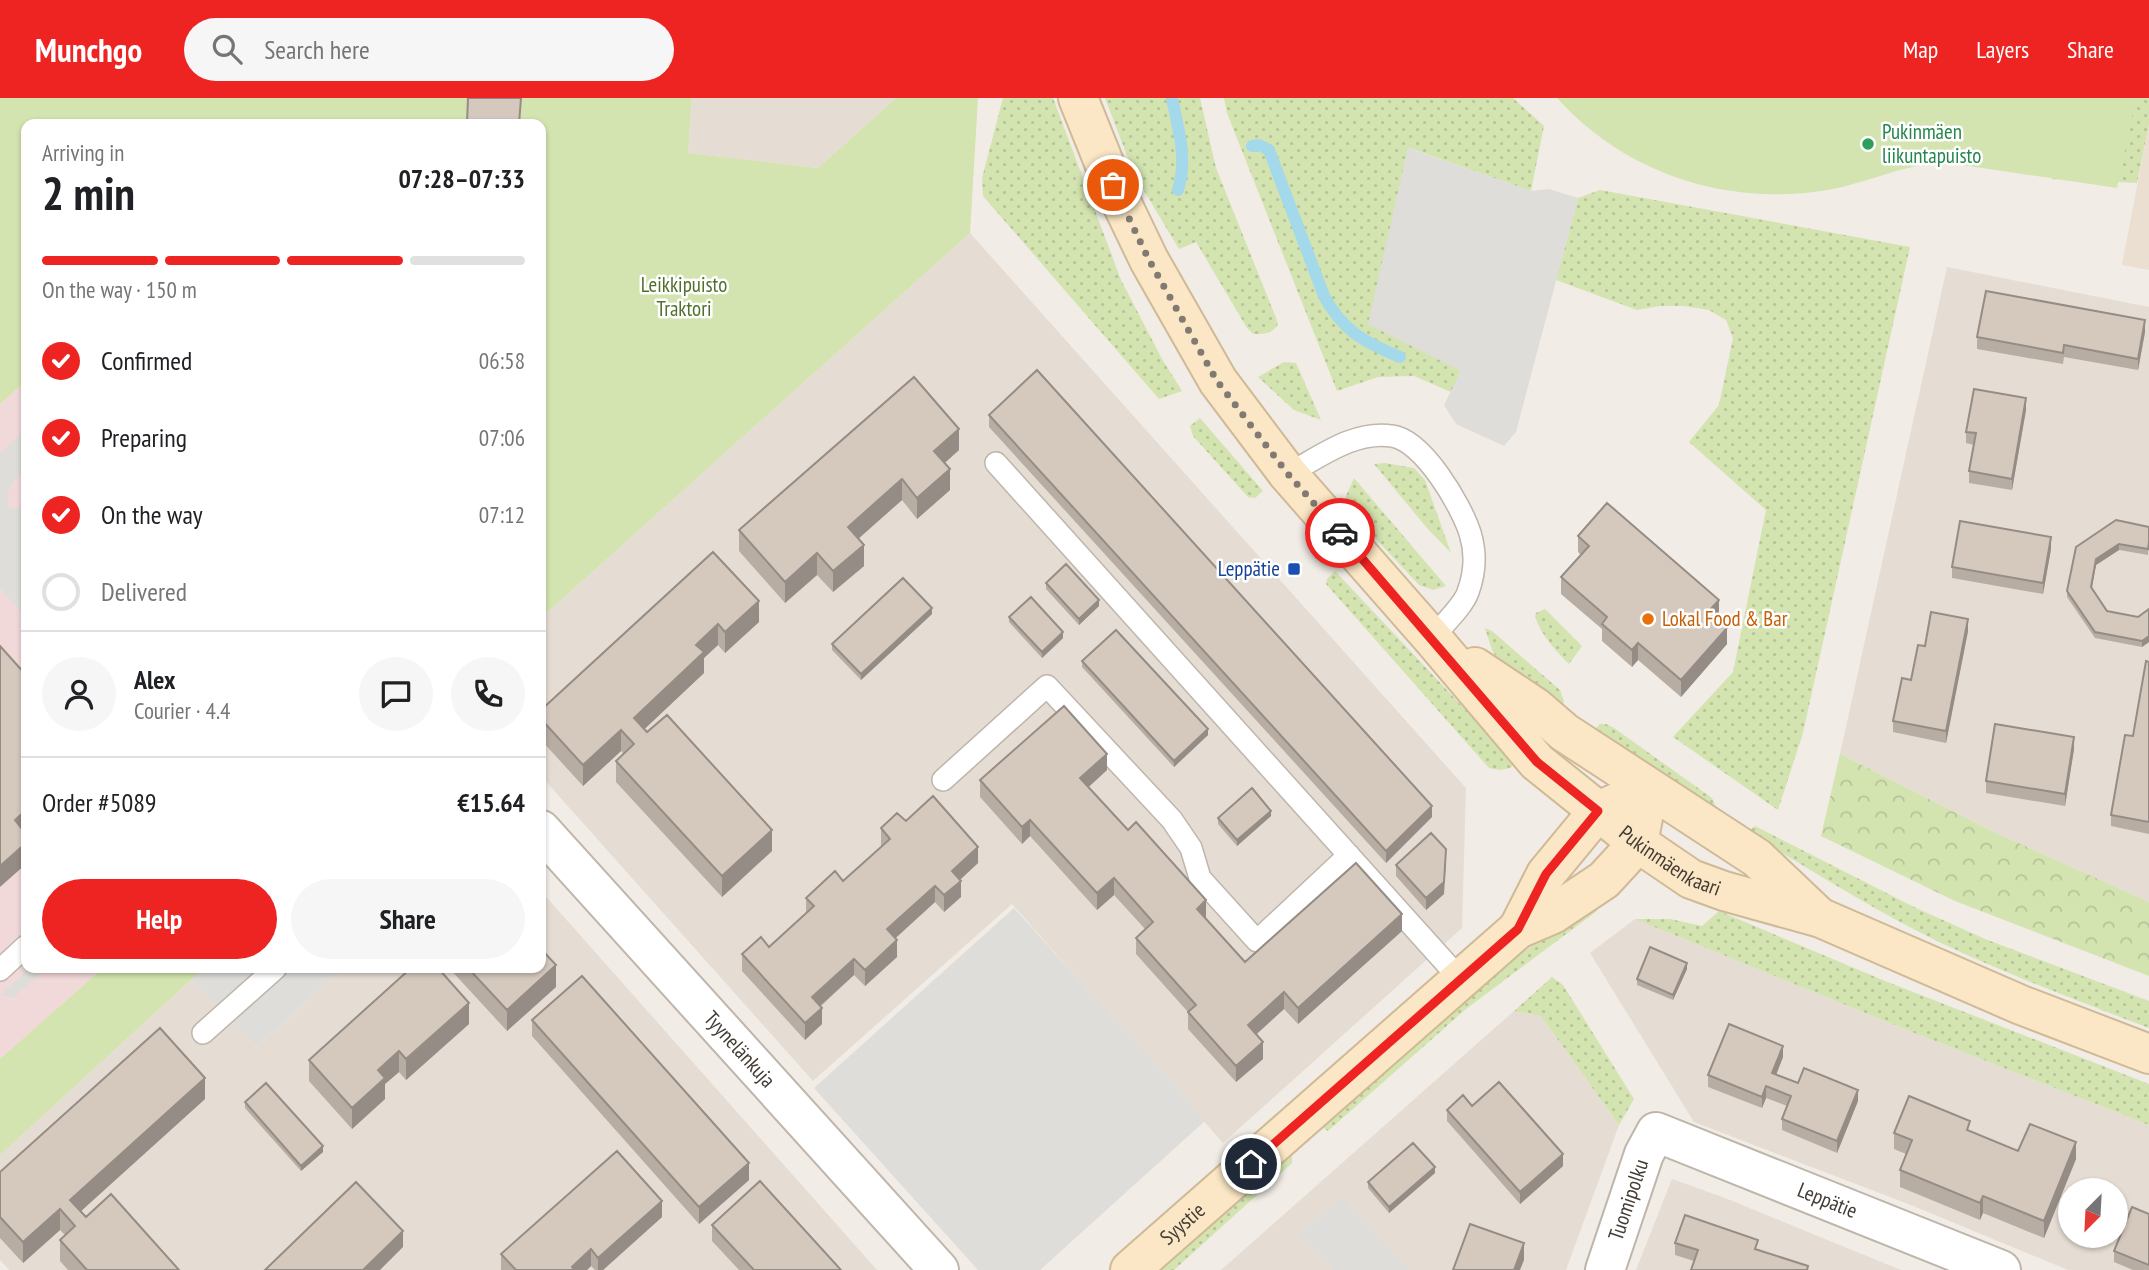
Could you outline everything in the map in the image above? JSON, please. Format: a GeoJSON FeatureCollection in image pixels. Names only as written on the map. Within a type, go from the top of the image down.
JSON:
{"type":"FeatureCollection","features":[{"type":"Feature","properties":{"kind":"main road","name":"Pukinmäenkaari"},"geometry":{"type":"LineString","coordinates":[[1078,98],[1113,185],[1149,260],[1217,381],[1288,474],[1537,762],[1638,844],[1691,879],[1821,918],[2021,1005],[2149,1054]]}},
{"type":"Feature","properties":{"kind":"main road","name":"Pukinmäenkaari"},"geometry":{"type":"LineString","coordinates":[[1432,638],[1535,707],[1563,732],[1757,858],[1821,918]]}},
{"type":"Feature","properties":{"kind":"main road","name":"Syystie"},"geometry":{"type":"LineString","coordinates":[[1518,929],[1546,874],[1598,811],[1649,788]]}},
{"type":"Feature","properties":{"kind":"main road"},"geometry":{"type":"LineString","coordinates":[[1638,844],[1649,788]]}},
{"type":"Feature","properties":{"kind":"main road","name":"Syystie"},"geometry":{"type":"LineString","coordinates":[[1130,1270],[1518,929],[1553,914],[1604,880],[1638,844]]}},
{"type":"Feature","properties":{"kind":"street","name":"Tyynelänkuja"},"geometry":{"type":"LineString","coordinates":[[546,836],[939,1270]]}},
{"type":"Feature","properties":{"kind":"street","name":"Tuomipolku"},"geometry":{"type":"LineString","coordinates":[[1605,1270],[1644,1154],[1656,1132]]}},
{"type":"Feature","properties":{"kind":"street","name":"Leppätie"},"geometry":{"type":"LineString","coordinates":[[1656,1132],[2001,1270]]}},
{"type":"Feature","properties":{"kind":"lane"},"geometry":{"type":"LineString","coordinates":[[1288,474],[1348,441],[1376,435],[1395,436],[1415,446],[1424,456],[1448,489],[1470,533],[1475,560],[1468,594],[1432,638]]}},
{"type":"Feature","properties":{"kind":"lane"},"geometry":{"type":"LineString","coordinates":[[996,463],[1461,980]]}},
{"type":"Feature","properties":{"kind":"lane"},"geometry":{"type":"LineString","coordinates":[[943,780],[1047,685],[1172,820],[1191,848],[1200,878],[1256,941],[1349,855]]}},
{"type":"Feature","properties":{"kind":"lane"},"geometry":{"type":"LineString","coordinates":[[0,970],[21,951]]}},
{"type":"Feature","properties":{"kind":"lane"},"geometry":{"type":"LineString","coordinates":[[203,1033],[270,973]]}},
{"type":"Feature","properties":{"kind":"shaded area"},"geometry":{"type":"Polygon","coordinates":[[[692,98],[896,98],[818,168],[688,153],[692,98]]]}},
{"type":"Feature","properties":{"kind":"shaded area"},"geometry":{"type":"Polygon","coordinates":[[[2149,124],[2149,270],[2122,265],[2149,124]]]}},
{"type":"Feature","properties":{"kind":"shaded area"},"geometry":{"type":"Polygon","coordinates":[[[1408,148],[1531,191],[1549,189],[1578,198],[1516,432],[1504,446],[1456,424],[1444,405],[1461,371],[1368,324],[1408,148]]]}},
{"type":"Feature","properties":{"kind":"shaded area"},"geometry":{"type":"Polygon","coordinates":[[[970,233],[1466,788],[1462,928],[1223,1143],[1012,904],[813,1081],[546,782],[546,614],[970,233]]]}},
{"type":"Feature","properties":{"kind":"shaded area"},"geometry":{"type":"Polygon","coordinates":[[[1947,267],[2149,307],[2149,902],[1994,832],[1840,754],[1947,267]]]}},
{"type":"Feature","properties":{"kind":"shaded area"},"geometry":{"type":"Polygon","coordinates":[[[21,385],[21,973],[97,973],[0,1059],[0,404],[21,385]]]}},
{"type":"Feature","properties":{"kind":"shaded area"},"geometry":{"type":"Polygon","coordinates":[[[21,434],[21,476],[11,485],[7,495],[9,509],[21,507],[21,611],[0,588],[0,453],[21,434]]]}},
{"type":"Feature","properties":{"kind":"shaded area"},"geometry":{"type":"Polygon","coordinates":[[[546,897],[877,1270],[9,1270],[0,1260],[0,1155],[191,980],[256,1047],[337,973],[546,973],[546,897]]]}},
{"type":"Feature","properties":{"kind":"shaded area"},"geometry":{"type":"Polygon","coordinates":[[[1014,908],[1206,1120],[1040,1270],[978,1270],[814,1088],[1014,908]]]}},
{"type":"Feature","properties":{"kind":"shaded area"},"geometry":{"type":"Polygon","coordinates":[[[1635,919],[2149,1125],[2149,1270],[2068,1270],[1911,1205],[1694,1122],[1590,953],[1635,919]]]}},
{"type":"Feature","properties":{"kind":"shaded area"},"geometry":{"type":"Polygon","coordinates":[[[24,973],[41,973],[13,998],[0,995],[24,973]]]}},
{"type":"Feature","properties":{"kind":"shaded area"},"geometry":{"type":"Polygon","coordinates":[[[199,973],[337,973],[256,1047],[191,980],[199,973]]]}},
{"type":"Feature","properties":{"kind":"shaded area"},"geometry":{"type":"Polygon","coordinates":[[[1514,1011],[1541,1016],[1619,1125],[1566,1270],[1221,1270],[1514,1011]]]}},
{"type":"Feature","properties":{"kind":"shaded area"},"geometry":{"type":"Polygon","coordinates":[[[1672,1179],[1725,1198],[1901,1270],[1636,1270],[1672,1179]]]}},
{"type":"Feature","properties":{"kind":"shaded area"},"geometry":{"type":"Polygon","coordinates":[[[1342,1197],[1409,1270],[1333,1270],[1299,1234],[1342,1197]]]}},
{"type":"Feature","properties":{"kind":"green space","name":"Leikkipuisto Traktori"},"geometry":{"type":"Polygon","coordinates":[[[0,98],[692,98],[688,153],[818,168],[896,98],[978,98],[970,233],[546,614],[546,119],[21,119],[21,385],[0,404],[0,98]]]}},
{"type":"Feature","properties":{"kind":"green space"},"geometry":{"type":"Polygon","coordinates":[[[1003,98],[1053,98],[1121,280],[1162,359],[1182,391],[1159,399],[983,196],[982,178],[1003,98]]]}},
{"type":"Feature","properties":{"kind":"green space"},"geometry":{"type":"Polygon","coordinates":[[[1105,98],[1200,98],[1216,168],[1278,324],[1273,330],[1253,334],[1247,328],[1196,242],[1179,249],[1134,174],[1105,98]]]}},
{"type":"Feature","properties":{"kind":"green space"},"geometry":{"type":"Polygon","coordinates":[[[1224,98],[1513,98],[1544,126],[1531,191],[1409,148],[1461,371],[1451,392],[1414,376],[1378,377],[1337,391],[1227,113],[1224,98]]]}},
{"type":"Feature","properties":{"kind":"green space","name":"Pukinmäen liikuntapuisto"},"geometry":{"type":"Polygon","coordinates":[[[1557,98],[2136,98],[2117,188],[1942,162],[1828,190],[1790,194],[1716,188],[1680,179],[1646,165],[1614,147],[1584,124],[1557,98]]]}},
{"type":"Feature","properties":{"kind":"green space"},"geometry":{"type":"Polygon","coordinates":[[[2069,98],[2149,98],[2149,124],[2137,183],[2052,179],[2069,98]]]}},
{"type":"Feature","properties":{"kind":"green space"},"geometry":{"type":"Polygon","coordinates":[[[1600,190],[1910,247],[1803,733],[1778,810],[1673,737],[1733,672],[1766,510],[1689,442],[1719,405],[1733,338],[1726,320],[1709,310],[1660,306],[1637,310],[1556,280],[1578,198],[1600,190]]]}},
{"type":"Feature","properties":{"kind":"green space"},"geometry":{"type":"Polygon","coordinates":[[[1284,362],[1296,363],[1321,420],[1294,410],[1258,377],[1284,362]]]}},
{"type":"Feature","properties":{"kind":"green space"},"geometry":{"type":"Polygon","coordinates":[[[1200,418],[1263,491],[1255,498],[1248,497],[1193,436],[1190,426],[1200,418]]]}},
{"type":"Feature","properties":{"kind":"green space"},"geometry":{"type":"Polygon","coordinates":[[[1374,464],[1414,468],[1425,480],[1451,553],[1374,464]]]}},
{"type":"Feature","properties":{"kind":"green space"},"geometry":{"type":"Polygon","coordinates":[[[1354,478],[1446,586],[1433,590],[1419,585],[1346,507],[1346,496],[1354,478]]]}},
{"type":"Feature","properties":{"kind":"green space"},"geometry":{"type":"Polygon","coordinates":[[[1335,571],[1509,756],[1514,763],[1511,768],[1489,768],[1326,584],[1335,571]]]}},
{"type":"Feature","properties":{"kind":"green space"},"geometry":{"type":"Polygon","coordinates":[[[1545,609],[1582,646],[1569,664],[1549,642],[1538,624],[1536,613],[1545,609]]]}},
{"type":"Feature","properties":{"kind":"green space"},"geometry":{"type":"Polygon","coordinates":[[[1485,628],[1492,631],[1560,690],[1564,701],[1562,710],[1499,661],[1492,650],[1485,628]]]}},
{"type":"Feature","properties":{"kind":"green space"},"geometry":{"type":"Polygon","coordinates":[[[1600,724],[1614,728],[1712,798],[1715,805],[1713,811],[1591,733],[1600,724]]]}},
{"type":"Feature","properties":{"kind":"green space"},"geometry":{"type":"Polygon","coordinates":[[[1840,754],[1994,832],[2149,902],[2149,976],[1955,901],[1821,836],[1840,754]]]}},
{"type":"Feature","properties":{"kind":"green space"},"geometry":{"type":"Polygon","coordinates":[[[1755,826],[1914,907],[1985,939],[2149,1001],[2149,1028],[2016,976],[1913,929],[1747,832],[1755,826]]]}},
{"type":"Feature","properties":{"kind":"green space"},"geometry":{"type":"Polygon","coordinates":[[[1592,901],[1597,911],[1466,1009],[1328,1131],[1319,1125],[1462,998],[1592,901]]]}},
{"type":"Feature","properties":{"kind":"green space"},"geometry":{"type":"Polygon","coordinates":[[[1719,911],[1885,981],[2149,1084],[2149,1125],[1635,919],[1670,919],[1702,926],[1719,911]]]}},
{"type":"Feature","properties":{"kind":"green space"},"geometry":{"type":"Polygon","coordinates":[[[97,973],[199,973],[0,1155],[0,1059],[97,973]]]}},
{"type":"Feature","properties":{"kind":"green space"},"geometry":{"type":"Polygon","coordinates":[[[1552,977],[1563,985],[1634,1099],[1619,1125],[1541,1016],[1514,1011],[1552,977]]]}},
{"type":"Feature","properties":{"kind":"green space"},"geometry":{"type":"Polygon","coordinates":[[[1292,1150],[1292,1163],[1174,1270],[1160,1270],[1292,1150]]]}},
{"type":"Feature","properties":{"kind":"building"},"geometry":{"type":"Polygon","coordinates":[[[468,98],[521,98],[519,119],[467,119],[468,98]]]}},
{"type":"Feature","properties":{"kind":"building"},"geometry":{"type":"Polygon","coordinates":[[[1986,291],[2145,320],[2138,359],[2064,345],[2063,353],[1977,337],[1986,291]]]}},
{"type":"Feature","properties":{"kind":"building"},"geometry":{"type":"Polygon","coordinates":[[[1037,370],[1432,806],[1386,851],[989,415],[1037,370]]]}},
{"type":"Feature","properties":{"kind":"building"},"geometry":{"type":"Polygon","coordinates":[[[914,377],[959,429],[934,451],[950,469],[917,498],[902,479],[848,527],[864,545],[833,571],[817,553],[785,582],[739,530],[914,377]]]}},
{"type":"Feature","properties":{"kind":"building"},"geometry":{"type":"Polygon","coordinates":[[[1974,389],[2026,398],[2012,479],[1969,471],[1976,433],[1966,432],[1974,389]]]}},
{"type":"Feature","properties":{"kind":"building"},"geometry":{"type":"Polygon","coordinates":[[[1607,503],[1719,600],[1708,612],[1727,628],[1681,680],[1638,643],[1632,650],[1602,624],[1607,617],[1561,577],[1589,546],[1578,536],[1607,503]]]}},
{"type":"Feature","properties":{"kind":"building"},"geometry":{"type":"Polygon","coordinates":[[[2116,520],[2149,527],[2148,549],[2119,544],[2096,559],[2091,587],[2107,611],[2138,617],[2149,609],[2149,636],[2142,641],[2095,632],[2067,591],[2076,547],[2116,520]]]}},
{"type":"Feature","properties":{"kind":"building"},"geometry":{"type":"Polygon","coordinates":[[[1960,521],[2051,537],[2043,583],[1952,567],[1960,521]]]}},
{"type":"Feature","properties":{"kind":"building"},"geometry":{"type":"Polygon","coordinates":[[[713,552],[759,601],[725,632],[718,624],[696,645],[704,652],[634,718],[647,732],[667,715],[772,830],[722,876],[616,761],[634,744],[621,730],[583,765],[546,724],[546,705],[713,552]]]}},
{"type":"Feature","properties":{"kind":"building"},"geometry":{"type":"Polygon","coordinates":[[[1066,564],[1099,600],[1079,619],[1046,583],[1066,564]]]}},
{"type":"Feature","properties":{"kind":"building"},"geometry":{"type":"Polygon","coordinates":[[[903,578],[932,608],[861,674],[832,644],[903,578]]]}},
{"type":"Feature","properties":{"kind":"building"},"geometry":{"type":"Polygon","coordinates":[[[1031,597],[1063,632],[1042,652],[1009,617],[1031,597]]]}},
{"type":"Feature","properties":{"kind":"building"},"geometry":{"type":"Polygon","coordinates":[[[1931,612],[1968,619],[1946,731],[1893,721],[1902,678],[1911,680],[1918,645],[1925,646],[1931,612]]]}},
{"type":"Feature","properties":{"kind":"building"},"geometry":{"type":"Polygon","coordinates":[[[1116,630],[1208,729],[1174,761],[1082,661],[1116,630]]]}},
{"type":"Feature","properties":{"kind":"building"},"geometry":{"type":"Polygon","coordinates":[[[0,646],[21,669],[21,815],[15,820],[21,828],[21,847],[0,866],[0,646]]]}},
{"type":"Feature","properties":{"kind":"building"},"geometry":{"type":"Polygon","coordinates":[[[2146,661],[2149,662],[2149,822],[2111,815],[2125,735],[2133,736],[2146,661]]]}},
{"type":"Feature","properties":{"kind":"building"},"geometry":{"type":"Polygon","coordinates":[[[1064,706],[1107,754],[1080,778],[1128,830],[1136,822],[1206,900],[1197,909],[1245,962],[1356,863],[1402,914],[1298,1008],[1284,992],[1248,1025],[1263,1042],[1236,1066],[1188,1012],[1196,1005],[1136,938],[1153,922],[1114,878],[1097,893],[1030,820],[1022,827],[980,780],[1064,706]]]}},
{"type":"Feature","properties":{"kind":"building"},"geometry":{"type":"Polygon","coordinates":[[[1995,724],[2074,737],[2065,794],[1986,781],[1995,724]]]}},
{"type":"Feature","properties":{"kind":"building"},"geometry":{"type":"Polygon","coordinates":[[[1252,788],[1271,811],[1237,840],[1218,818],[1252,788]]]}},
{"type":"Feature","properties":{"kind":"building"},"geometry":{"type":"Polygon","coordinates":[[[933,796],[978,847],[952,871],[961,881],[944,895],[935,886],[887,929],[897,940],[865,970],[854,959],[812,997],[822,1008],[805,1023],[742,954],[761,937],[769,947],[814,906],[806,898],[835,871],[843,881],[890,839],[881,828],[897,813],[906,821],[933,796]]]}},
{"type":"Feature","properties":{"kind":"building"},"geometry":{"type":"Polygon","coordinates":[[[1431,833],[1446,849],[1444,882],[1426,898],[1396,865],[1431,833]]]}},
{"type":"Feature","properties":{"kind":"building"},"geometry":{"type":"Polygon","coordinates":[[[1650,947],[1687,963],[1673,995],[1637,979],[1650,947]]]}},
{"type":"Feature","properties":{"kind":"building"},"geometry":{"type":"Polygon","coordinates":[[[546,954],[556,965],[507,1010],[473,973],[546,973],[546,954]]]}},
{"type":"Feature","properties":{"kind":"building"},"geometry":{"type":"Polygon","coordinates":[[[405,973],[442,973],[469,1003],[406,1059],[399,1051],[378,1070],[385,1078],[352,1108],[309,1060],[405,973]]]}},
{"type":"Feature","properties":{"kind":"building"},"geometry":{"type":"Polygon","coordinates":[[[582,976],[749,1163],[699,1207],[532,1020],[582,976]]]}},
{"type":"Feature","properties":{"kind":"building"},"geometry":{"type":"Polygon","coordinates":[[[1729,1024],[1783,1046],[1772,1073],[1798,1083],[1804,1068],[1858,1090],[1837,1141],[1782,1119],[1791,1096],[1766,1086],[1762,1097],[1708,1075],[1729,1024]]]}},
{"type":"Feature","properties":{"kind":"building"},"geometry":{"type":"Polygon","coordinates":[[[160,1028],[205,1078],[70,1200],[86,1217],[111,1194],[179,1270],[87,1270],[60,1240],[75,1226],[60,1209],[23,1242],[0,1217],[0,1172],[160,1028]]]}},
{"type":"Feature","properties":{"kind":"building"},"geometry":{"type":"Polygon","coordinates":[[[1499,1082],[1563,1154],[1520,1192],[1447,1110],[1463,1095],[1472,1106],[1499,1082]]]}},
{"type":"Feature","properties":{"kind":"building"},"geometry":{"type":"Polygon","coordinates":[[[266,1083],[323,1146],[301,1166],[245,1102],[266,1083]]]}},
{"type":"Feature","properties":{"kind":"building"},"geometry":{"type":"Polygon","coordinates":[[[1909,1096],[1970,1121],[1967,1130],[2018,1151],[2030,1124],[2076,1142],[2061,1178],[2058,1178],[2058,1186],[2044,1221],[1983,1196],[1980,1203],[1900,1170],[1912,1140],[1894,1133],[1909,1096]]]}},
{"type":"Feature","properties":{"kind":"building"},"geometry":{"type":"Polygon","coordinates":[[[1413,1143],[1435,1167],[1389,1207],[1368,1182],[1413,1143]]]}},
{"type":"Feature","properties":{"kind":"building"},"geometry":{"type":"Polygon","coordinates":[[[617,1151],[662,1201],[598,1258],[591,1249],[572,1267],[574,1270],[516,1270],[501,1254],[617,1151]]]}},
{"type":"Feature","properties":{"kind":"building"},"geometry":{"type":"Polygon","coordinates":[[[760,1181],[841,1270],[754,1270],[712,1225],[760,1181]]]}},
{"type":"Feature","properties":{"kind":"building"},"geometry":{"type":"Polygon","coordinates":[[[356,1182],[403,1231],[363,1270],[265,1270],[356,1182]]]}},
{"type":"Feature","properties":{"kind":"building"},"geometry":{"type":"Polygon","coordinates":[[[2132,1207],[2149,1214],[2149,1265],[2114,1251],[2115,1248],[2128,1248],[2128,1217],[2132,1207]]]}},
{"type":"Feature","properties":{"kind":"building"},"geometry":{"type":"Polygon","coordinates":[[[1685,1215],[1758,1240],[1755,1249],[1808,1266],[1807,1270],[1691,1270],[1698,1250],[1675,1243],[1685,1215]]]}},
{"type":"Feature","properties":{"kind":"building"},"geometry":{"type":"Polygon","coordinates":[[[1470,1224],[1524,1243],[1514,1270],[1453,1270],[1470,1224]]]}},
{"type":"Feature","properties":{"kind":"waterway"},"geometry":{"type":"LineString","coordinates":[[1172,98],[1182,155],[1178,190]]}},
{"type":"Feature","properties":{"kind":"waterway"},"geometry":{"type":"LineString","coordinates":[[1252,146],[1259,145],[1269,150],[1324,296],[1331,308],[1356,334],[1400,357]]}},
{"type":"Feature","properties":{"kind":"way so far"},"geometry":{"type":"LineString","coordinates":[[1113,185],[1149,260],[1217,381],[1288,474],[1340,533]]}},
{"type":"Feature","properties":{"kind":"place","name":"Pukinmäen liikuntapuisto"},"geometry":{"type":"Point","coordinates":[1868,144]}},
{"type":"Feature","properties":{"kind":"place","name":"Leppätie"},"geometry":{"type":"Point","coordinates":[1294,569]}},
{"type":"Feature","properties":{"kind":"place","name":"Lokal Food & Bar"},"geometry":{"type":"Point","coordinates":[1648,619]}},
{"type":"Feature","properties":{"kind":"route"},"geometry":{"type":"LineString","coordinates":[[1251,1164],[1518,929],[1546,874],[1598,811],[1537,762],[1340,533]]}}]}
